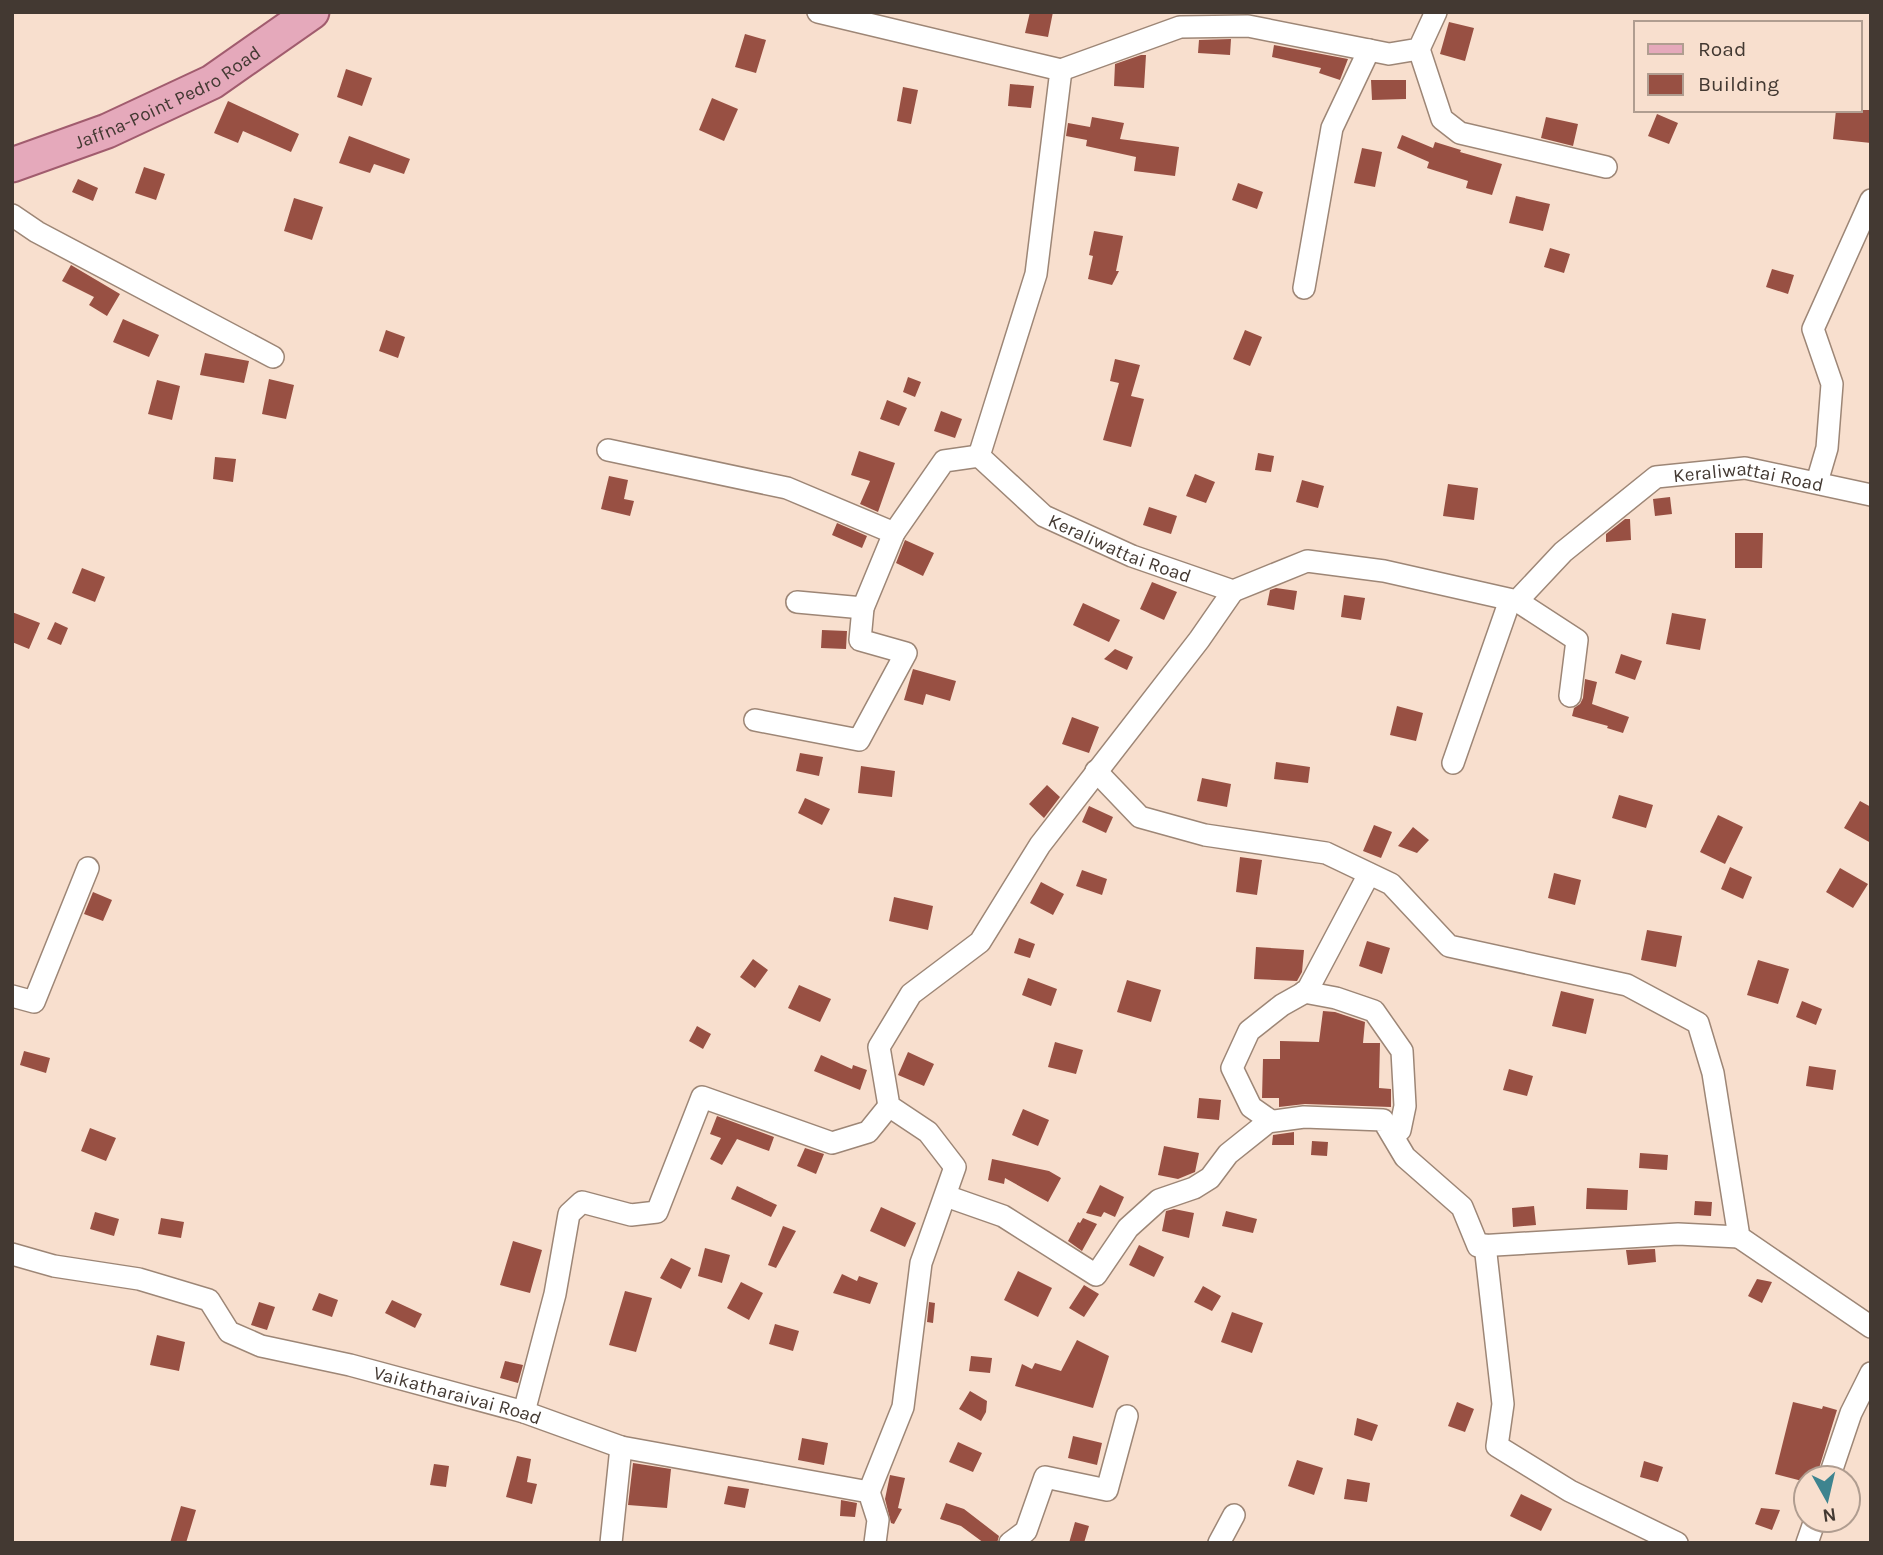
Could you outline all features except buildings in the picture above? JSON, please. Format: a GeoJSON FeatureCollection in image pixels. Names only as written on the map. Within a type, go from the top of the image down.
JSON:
{"type":"FeatureCollection","features":[{"type":"Feature","properties":{"kind":"main road","name":"Jaffna-Point Pedro Road"},"geometry":{"type":"LineString","coordinates":[[12,165],[107,131],[212,82],[312,12]]}},
{"type":"Feature","properties":{"kind":"street"},"geometry":{"type":"LineString","coordinates":[[818,12],[1061,70],[1180,27],[1248,26],[1389,54],[1419,49]]}},
{"type":"Feature","properties":{"kind":"street"},"geometry":{"type":"LineString","coordinates":[[1436,12],[1419,49],[1442,119],[1460,132],[1606,167]]}},
{"type":"Feature","properties":{"kind":"street"},"geometry":{"type":"LineString","coordinates":[[1304,288],[1332,128],[1368,50]]}},
{"type":"Feature","properties":{"kind":"street"},"geometry":{"type":"LineString","coordinates":[[754,720],[859,740],[906,653],[860,640],[863,608],[894,533],[944,461],[979,456],[1036,274],[1061,70]]}},
{"type":"Feature","properties":{"kind":"street"},"geometry":{"type":"LineString","coordinates":[[1817,482],[1827,448],[1832,384],[1813,329],[1871,201]]}},
{"type":"Feature","properties":{"kind":"street"},"geometry":{"type":"LineString","coordinates":[[12,215],[37,232],[273,357]]}},
{"type":"Feature","properties":{"kind":"street"},"geometry":{"type":"LineString","coordinates":[[608,450],[787,488],[894,533]]}},
{"type":"Feature","properties":{"kind":"street","name":"Keraliwattai Road"},"geometry":{"type":"LineString","coordinates":[[979,456],[1044,516],[1132,556],[1233,590]]}},
{"type":"Feature","properties":{"kind":"street","name":"Keraliwattai Road"},"geometry":{"type":"LineString","coordinates":[[1514,600],[1563,552],[1656,477],[1745,468],[1871,495]]}},
{"type":"Feature","properties":{"kind":"street"},"geometry":{"type":"LineString","coordinates":[[875,1543],[878,1520],[869,1492],[903,1408],[921,1263],[955,1167],[928,1132],[889,1105],[879,1047],[911,994],[981,942],[1040,845],[1199,639],[1233,590],[1307,561],[1384,571],[1514,600],[1577,640],[1570,696]]}},
{"type":"Feature","properties":{"kind":"street"},"geometry":{"type":"LineString","coordinates":[[1452,763],[1514,600]]}},
{"type":"Feature","properties":{"kind":"street"},"geometry":{"type":"LineString","coordinates":[[797,602],[863,608]]}},
{"type":"Feature","properties":{"kind":"street"},"geometry":{"type":"LineString","coordinates":[[1096,771],[1140,817],[1206,835],[1326,853],[1391,884],[1449,946],[1628,985],[1698,1023],[1713,1073],[1739,1237]]}},
{"type":"Feature","properties":{"kind":"street"},"geometry":{"type":"LineString","coordinates":[[12,996],[33,1002],[88,868]]}},
{"type":"Feature","properties":{"kind":"street"},"geometry":{"type":"LineString","coordinates":[[1271,1121],[1251,1107],[1232,1068],[1249,1031],[1282,1005],[1304,992],[1369,874]]}},
{"type":"Feature","properties":{"kind":"street"},"geometry":{"type":"LineString","coordinates":[[1304,992],[1336,998],[1374,1011],[1402,1051],[1405,1106],[1400,1130],[1392,1134]]}},
{"type":"Feature","properties":{"kind":"street"},"geometry":{"type":"LineString","coordinates":[[524,1412],[555,1294],[569,1214],[582,1202],[631,1215],[657,1212],[702,1097],[832,1143],[868,1132],[889,1105]]}},
{"type":"Feature","properties":{"kind":"street"},"geometry":{"type":"LineString","coordinates":[[946,1196],[1003,1216],[1096,1275],[1128,1228],[1159,1200],[1194,1188],[1210,1178],[1228,1154],[1271,1121],[1304,1117],[1383,1120],[1405,1157],[1462,1207],[1478,1246],[1678,1234],[1739,1237],[1871,1327]]}},
{"type":"Feature","properties":{"kind":"street"},"geometry":{"type":"LineString","coordinates":[[1485,1245],[1503,1404],[1497,1446],[1570,1491],[1677,1543]]}},
{"type":"Feature","properties":{"kind":"street","name":"Vaikatharaivai Road"},"geometry":{"type":"LineString","coordinates":[[12,1254],[54,1266],[139,1279],[209,1300],[229,1332],[261,1346],[350,1365],[524,1412],[621,1447],[869,1492]]}},
{"type":"Feature","properties":{"kind":"street"},"geometry":{"type":"LineString","coordinates":[[1834,1464],[1851,1413],[1871,1373]]}},
{"type":"Feature","properties":{"kind":"street"},"geometry":{"type":"LineString","coordinates":[[1010,1543],[1026,1531],[1045,1478],[1107,1490],[1126,1416]]}},
{"type":"Feature","properties":{"kind":"street"},"geometry":{"type":"LineString","coordinates":[[611,1543],[621,1447]]}},
{"type":"Feature","properties":{"kind":"street"},"geometry":{"type":"LineString","coordinates":[[1219,1543],[1234,1516]]}}]}
